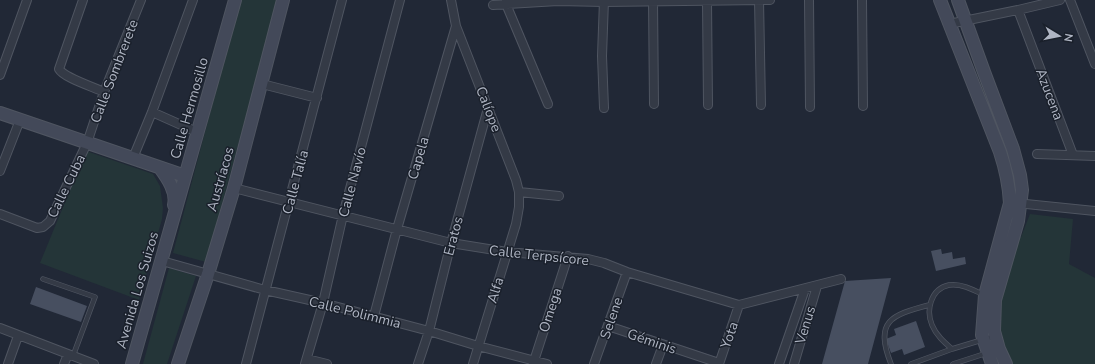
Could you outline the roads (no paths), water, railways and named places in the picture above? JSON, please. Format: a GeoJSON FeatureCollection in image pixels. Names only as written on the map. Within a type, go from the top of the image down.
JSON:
{"type":"FeatureCollection","features":[{"type":"Feature","properties":{"kind":"street"},"geometry":{"type":"LineString","coordinates":[[0,75],[4,52],[27,0]]}},
{"type":"Feature","properties":{"kind":"street"},"geometry":{"type":"LineString","coordinates":[[83,0],[59,69],[68,76],[104,92]]}},
{"type":"Feature","properties":{"kind":"street","name":"Calle Sombrerete"},"geometry":{"type":"LineString","coordinates":[[87,143],[104,92],[141,0]]}},
{"type":"Feature","properties":{"kind":"street"},"geometry":{"type":"LineString","coordinates":[[133,158],[152,112],[193,0]]}},
{"type":"Feature","properties":{"kind":"street","name":"Calle Hermosillo"},"geometry":{"type":"LineString","coordinates":[[171,224],[235,0]]}},
{"type":"Feature","properties":{"kind":"street","name":"Austríacos"},"geometry":{"type":"LineString","coordinates":[[178,364],[208,274],[234,188],[283,0]]}},
{"type":"Feature","properties":{"kind":"street","name":"Calle Talía"},"geometry":{"type":"LineString","coordinates":[[246,364],[342,0]]}},
{"type":"Feature","properties":{"kind":"street","name":"Calle Navío"},"geometry":{"type":"LineString","coordinates":[[306,361],[323,303],[343,215],[400,0]]}},
{"type":"Feature","properties":{"kind":"street","name":"Capela"},"geometry":{"type":"LineString","coordinates":[[374,316],[397,229],[456,26],[451,0]]}},
{"type":"Feature","properties":{"kind":"street"},"geometry":{"type":"LineString","coordinates":[[493,5],[506,2],[558,0],[770,0]]}},
{"type":"Feature","properties":{"kind":"street"},"geometry":{"type":"LineString","coordinates":[[759,0],[762,104]]}},
{"type":"Feature","properties":{"kind":"street"},"geometry":{"type":"LineString","coordinates":[[809,0],[810,107]]}},
{"type":"Feature","properties":{"kind":"street"},"geometry":{"type":"LineString","coordinates":[[862,0],[863,106]]}},
{"type":"Feature","properties":{"kind":"street"},"geometry":{"type":"LineString","coordinates":[[940,0],[1000,152],[1016,203],[1018,221],[990,298],[982,335],[983,340],[1006,364]]}},
{"type":"Feature","properties":{"kind":"street"},"geometry":{"type":"LineString","coordinates":[[958,0],[1013,149],[1020,175],[1022,190],[1016,203]]}},
{"type":"Feature","properties":{"kind":"street"},"geometry":{"type":"LineString","coordinates":[[949,24],[1060,0]]}},
{"type":"Feature","properties":{"kind":"street"},"geometry":{"type":"LineString","coordinates":[[1070,0],[1095,64]]}},
{"type":"Feature","properties":{"kind":"street"},"geometry":{"type":"LineString","coordinates":[[604,1],[602,56],[604,108]]}},
{"type":"Feature","properties":{"kind":"street"},"geometry":{"type":"LineString","coordinates":[[653,1],[654,104]]}},
{"type":"Feature","properties":{"kind":"street"},"geometry":{"type":"LineString","coordinates":[[707,1],[708,105]]}},
{"type":"Feature","properties":{"kind":"street"},"geometry":{"type":"LineString","coordinates":[[506,2],[548,104]]}},
{"type":"Feature","properties":{"kind":"street","name":"Azucena"},"geometry":{"type":"LineString","coordinates":[[1018,10],[1073,155]]}},
{"type":"Feature","properties":{"kind":"street","name":"Calíope"},"geometry":{"type":"LineString","coordinates":[[456,26],[511,167],[519,192]]}},
{"type":"Feature","properties":{"kind":"street"},"geometry":{"type":"LineString","coordinates":[[262,84],[317,98]]}},
{"type":"Feature","properties":{"kind":"street","name":"Eratos"},"geometry":{"type":"LineString","coordinates":[[418,364],[429,331],[450,243],[488,108]]}},
{"type":"Feature","properties":{"kind":"street"},"geometry":{"type":"LineString","coordinates":[[152,112],[197,132]]}},
{"type":"Feature","properties":{"kind":"street"},"geometry":{"type":"LineString","coordinates":[[0,113],[185,176]]}},
{"type":"Feature","properties":{"kind":"street"},"geometry":{"type":"LineString","coordinates":[[0,171],[20,120]]}},
{"type":"Feature","properties":{"kind":"street","name":"Calle Cuba"},"geometry":{"type":"LineString","coordinates":[[0,214],[31,226],[43,228],[50,221],[87,143]]}},
{"type":"Feature","properties":{"kind":"street"},"geometry":{"type":"LineString","coordinates":[[1000,152],[1005,155],[1011,153],[1013,149]]}},
{"type":"Feature","properties":{"kind":"street"},"geometry":{"type":"LineString","coordinates":[[1037,154],[1095,156]]}},
{"type":"Feature","properties":{"kind":"street"},"geometry":{"type":"LineString","coordinates":[[160,168],[170,184],[175,200],[171,224]]}},
{"type":"Feature","properties":{"kind":"street","name":"Calle Terpsícore"},"geometry":{"type":"LineString","coordinates":[[234,188],[290,201],[450,243],[507,252],[568,256],[599,262],[739,306]]}},
{"type":"Feature","properties":{"kind":"street"},"geometry":{"type":"LineString","coordinates":[[519,192],[559,196]]}},
{"type":"Feature","properties":{"kind":"street","name":"Alfa"},"geometry":{"type":"LineString","coordinates":[[473,364],[516,224],[519,207],[519,192]]}},
{"type":"Feature","properties":{"kind":"street"},"geometry":{"type":"LineString","coordinates":[[1016,203],[1095,211]]}},
{"type":"Feature","properties":{"kind":"street","name":"Avenida Los Suizos"},"geometry":{"type":"LineString","coordinates":[[132,364],[162,261],[171,224]]}},
{"type":"Feature","properties":{"kind":"street","name":"Omega"},"geometry":{"type":"LineString","coordinates":[[534,362],[568,256]]}},
{"type":"Feature","properties":{"kind":"street","name":"Calle Polimmia"},"geometry":{"type":"LineString","coordinates":[[162,261],[265,290],[374,316],[534,362],[547,364]]}},
{"type":"Feature","properties":{"kind":"street","name":"Selene"},"geometry":{"type":"LineString","coordinates":[[594,364],[627,272]]}},
{"type":"Feature","properties":{"kind":"street"},"geometry":{"type":"LineString","coordinates":[[739,306],[805,290],[841,279]]}},
{"type":"Feature","properties":{"kind":"street","name":"Venus"},"geometry":{"type":"LineString","coordinates":[[794,364],[817,286]]}},
{"type":"Feature","properties":{"kind":"street","name":"Venus"},"geometry":{"type":"LineString","coordinates":[[779,364],[805,290]]}},
{"type":"Feature","properties":{"kind":"street"},"geometry":{"type":"LineString","coordinates":[[990,298],[995,336],[992,364]]}},
{"type":"Feature","properties":{"kind":"street","name":"Yota"},"geometry":{"type":"LineString","coordinates":[[719,364],[739,306]]}},
{"type":"Feature","properties":{"kind":"street","name":"Géminis"},"geometry":{"type":"LineString","coordinates":[[608,326],[719,364]]}},
{"type":"Feature","properties":{"kind":"street"},"geometry":{"type":"LineString","coordinates":[[0,328],[94,364]]}},
{"type":"Feature","properties":{"kind":"street"},"geometry":{"type":"LineString","coordinates":[[8,364],[18,336]]}},
{"type":"Feature","properties":{"kind":"street"},"geometry":{"type":"LineString","coordinates":[[656,364],[663,345]]}},
{"type":"Feature","properties":{"kind":"street"},"geometry":{"type":"LineString","coordinates":[[64,364],[71,355]]}},
{"type":"Feature","properties":{"kind":"street"},"geometry":{"type":"LineString","coordinates":[[306,361],[327,364]]}},
{"type":"Feature","properties":{"kind":"lane"},"geometry":{"type":"LineString","coordinates":[[43,278],[95,297],[71,355]]}},
{"type":"Feature","properties":{"kind":"lane"},"geometry":{"type":"LineString","coordinates":[[952,349],[938,336],[932,326],[929,314],[929,305],[933,297],[939,290],[948,285],[961,286],[990,298]]}},
{"type":"Feature","properties":{"kind":"lane"},"geometry":{"type":"LineString","coordinates":[[891,364],[884,342],[886,327],[892,318],[908,311],[929,305]]}},
{"type":"Feature","properties":{"kind":"lane"},"geometry":{"type":"LineString","coordinates":[[911,364],[952,349],[995,336]]}},
{"type":"Feature","properties":{"kind":"lane"},"geometry":{"type":"LineString","coordinates":[[953,364],[993,351]]}}]}
